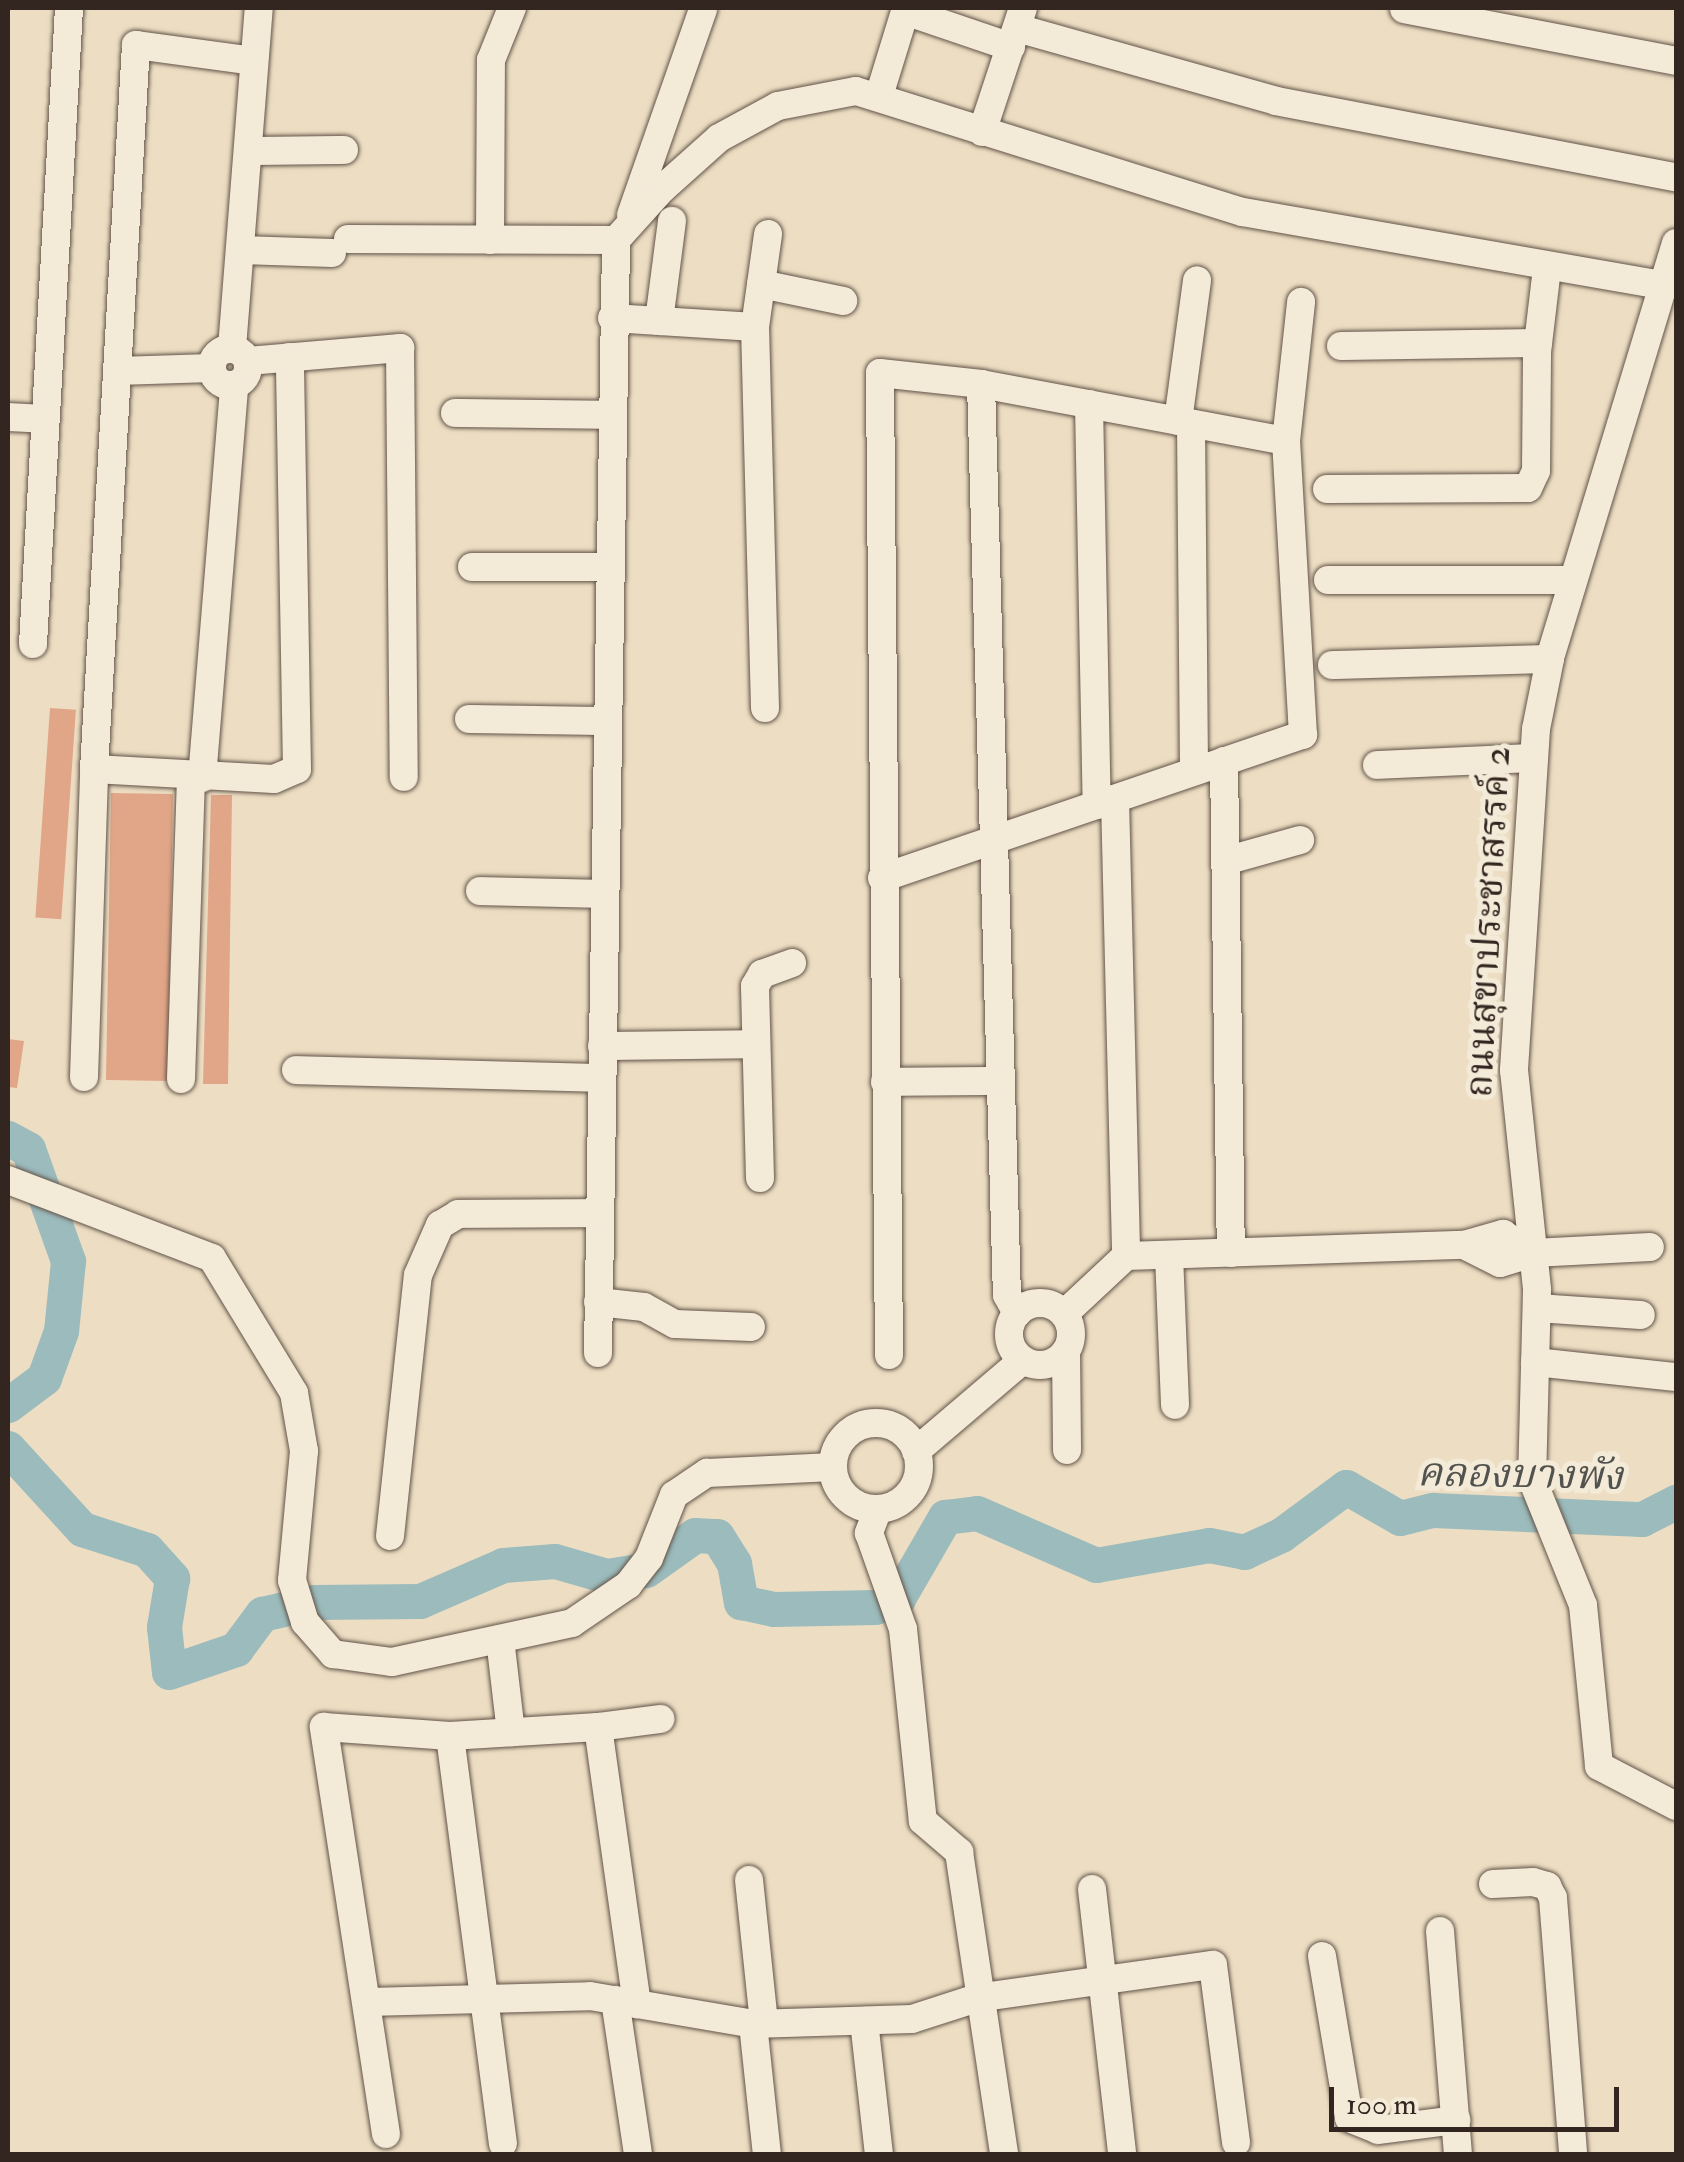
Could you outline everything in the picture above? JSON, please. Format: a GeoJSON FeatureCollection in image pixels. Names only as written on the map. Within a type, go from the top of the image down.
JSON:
{"type":"FeatureCollection","features":[{"type":"Feature","properties":{"kind":"street"},"geometry":{"type":"LineString","coordinates":[[34,644],[69,8]]}},
{"type":"Feature","properties":{"kind":"street"},"geometry":{"type":"LineString","coordinates":[[181,1079],[196,777],[258,8]]}},
{"type":"Feature","properties":{"kind":"street"},"geometry":{"type":"LineString","coordinates":[[490,240],[491,60],[512,8]]}},
{"type":"Feature","properties":{"kind":"street"},"geometry":{"type":"LineString","coordinates":[[598,1353],[612,318],[621,234],[703,9]]}},
{"type":"Feature","properties":{"kind":"street"},"geometry":{"type":"LineString","coordinates":[[878,96],[906,9],[1017,28],[1276,102],[1676,177]]}},
{"type":"Feature","properties":{"kind":"street"},"geometry":{"type":"LineString","coordinates":[[1404,9],[1676,61]]}},
{"type":"Feature","properties":{"kind":"street"},"geometry":{"type":"LineString","coordinates":[[982,132],[1017,28]]}},
{"type":"Feature","properties":{"kind":"street"},"geometry":{"type":"LineString","coordinates":[[84,1077],[94,769],[136,45],[254,61]]}},
{"type":"Feature","properties":{"kind":"street"},"geometry":{"type":"LineString","coordinates":[[241,250],[621,234],[719,138],[778,106],[838,91],[878,96],[1243,212],[1547,268],[1672,263]]}},
{"type":"Feature","properties":{"kind":"street"},"geometry":{"type":"LineString","coordinates":[[248,150],[344,150]]}},
{"type":"Feature","properties":{"kind":"street"},"geometry":{"type":"LineString","coordinates":[[659,321],[672,221]]}},
{"type":"Feature","properties":{"kind":"street"},"geometry":{"type":"LineString","coordinates":[[765,708],[755,328],[768,234]]}},
{"type":"Feature","properties":{"kind":"street","name":"ถนนสุขาประชาสรรค์ 2"},"geometry":{"type":"LineString","coordinates":[[1672,263],[1550,658],[1534,758],[1514,1070],[1537,1308],[1532,1479],[1583,1605],[1599,1766],[1676,1806]]}},
{"type":"Feature","properties":{"kind":"street"},"geometry":{"type":"LineString","coordinates":[[1327,490],[1528,488],[1536,472],[1538,342],[1547,268]]}},
{"type":"Feature","properties":{"kind":"street"},"geometry":{"type":"LineString","coordinates":[[1194,772],[1184,422],[1197,280]]}},
{"type":"Feature","properties":{"kind":"street"},"geometry":{"type":"LineString","coordinates":[[761,284],[844,301]]}},
{"type":"Feature","properties":{"kind":"street"},"geometry":{"type":"LineString","coordinates":[[882,878],[1303,734],[1286,441],[1301,302]]}},
{"type":"Feature","properties":{"kind":"street"},"geometry":{"type":"LineString","coordinates":[[612,318],[755,328]]}},
{"type":"Feature","properties":{"kind":"street"},"geometry":{"type":"LineString","coordinates":[[1342,346],[1538,342]]}},
{"type":"Feature","properties":{"kind":"street"},"geometry":{"type":"LineString","coordinates":[[117,372],[400,348],[404,777]]}},
{"type":"Feature","properties":{"kind":"street"},"geometry":{"type":"LineString","coordinates":[[94,769],[274,779],[298,769],[290,356]]}},
{"type":"Feature","properties":{"kind":"street"},"geometry":{"type":"LineString","coordinates":[[889,1355],[880,373],[981,384],[1286,441]]}},
{"type":"Feature","properties":{"kind":"street"},"geometry":{"type":"LineString","coordinates":[[981,384],[1007,1295],[1017,1313],[1017,1353],[912,1444],[912,1489],[878,1508],[870,1533],[898,1616],[924,1821],[959,1852],[977,1998],[1004,2154]]}},
{"type":"Feature","properties":{"kind":"street"},"geometry":{"type":"LineString","coordinates":[[1089,404],[1126,1256]]}},
{"type":"Feature","properties":{"kind":"street"},"geometry":{"type":"LineString","coordinates":[[455,413],[610,415]]}},
{"type":"Feature","properties":{"kind":"street"},"geometry":{"type":"LineString","coordinates":[[8,417],[44,418]]}},
{"type":"Feature","properties":{"kind":"street"},"geometry":{"type":"LineString","coordinates":[[472,566],[606,567]]}},
{"type":"Feature","properties":{"kind":"street"},"geometry":{"type":"LineString","coordinates":[[1328,580],[1571,580]]}},
{"type":"Feature","properties":{"kind":"street"},"geometry":{"type":"LineString","coordinates":[[1332,665],[1550,658]]}},
{"type":"Feature","properties":{"kind":"street"},"geometry":{"type":"LineString","coordinates":[[469,719],[604,721]]}},
{"type":"Feature","properties":{"kind":"street"},"geometry":{"type":"LineString","coordinates":[[1377,765],[1534,758]]}},
{"type":"Feature","properties":{"kind":"street"},"geometry":{"type":"LineString","coordinates":[[1224,762],[1231,1253]]}},
{"type":"Feature","properties":{"kind":"street"},"geometry":{"type":"LineString","coordinates":[[1225,861],[1300,840]]}},
{"type":"Feature","properties":{"kind":"street"},"geometry":{"type":"LineString","coordinates":[[480,891],[602,894]]}},
{"type":"Feature","properties":{"kind":"street"},"geometry":{"type":"LineString","coordinates":[[760,1178],[757,980],[792,964]]}},
{"type":"Feature","properties":{"kind":"street"},"geometry":{"type":"LineString","coordinates":[[602,1046],[755,1044]]}},
{"type":"Feature","properties":{"kind":"street"},"geometry":{"type":"LineString","coordinates":[[296,1070],[602,1078]]}},
{"type":"Feature","properties":{"kind":"street"},"geometry":{"type":"LineString","coordinates":[[885,1082],[1001,1081]]}},
{"type":"Feature","properties":{"kind":"street"},"geometry":{"type":"LineString","coordinates":[[8,1180],[46,1198],[212,1258],[294,1393],[304,1452],[292,1580],[302,1610],[333,1654],[392,1662],[572,1623],[628,1585],[649,1558],[674,1495],[707,1474],[833,1467]]}},
{"type":"Feature","properties":{"kind":"street"},"geometry":{"type":"LineString","coordinates":[[390,1536],[418,1275],[440,1224],[458,1214],[599,1213]]}},
{"type":"Feature","properties":{"kind":"street"},"geometry":{"type":"LineString","coordinates":[[1064,1314],[1126,1256],[1464,1245],[1503,1234],[1532,1253],[1650,1247]]}},
{"type":"Feature","properties":{"kind":"street"},"geometry":{"type":"LineString","coordinates":[[1169,1255],[1176,1406]]}},
{"type":"Feature","properties":{"kind":"street"},"geometry":{"type":"LineString","coordinates":[[598,1302],[644,1307],[675,1324],[751,1327]]}},
{"type":"Feature","properties":{"kind":"street"},"geometry":{"type":"LineString","coordinates":[[1017,1313],[1046,1303],[1064,1314],[1071,1332],[1066,1351],[1067,1450]]}},
{"type":"Feature","properties":{"kind":"street"},"geometry":{"type":"LineString","coordinates":[[1537,1308],[1641,1316]]}},
{"type":"Feature","properties":{"kind":"street"},"geometry":{"type":"LineString","coordinates":[[1017,1353],[1041,1365],[1066,1351]]}},
{"type":"Feature","properties":{"kind":"street"},"geometry":{"type":"LineString","coordinates":[[1535,1362],[1676,1377]]}},
{"type":"Feature","properties":{"kind":"street"},"geometry":{"type":"LineString","coordinates":[[878,1508],[851,1500],[833,1467],[838,1445],[855,1428],[888,1424],[912,1444]]}},
{"type":"Feature","properties":{"kind":"street"},"geometry":{"type":"LineString","coordinates":[[500,1638],[511,1732]]}},
{"type":"Feature","properties":{"kind":"street"},"geometry":{"type":"LineString","coordinates":[[386,2134],[324,1727],[450,1736],[598,1727],[660,1718]]}},
{"type":"Feature","properties":{"kind":"street"},"geometry":{"type":"LineString","coordinates":[[598,1727],[638,2154]]}},
{"type":"Feature","properties":{"kind":"street"},"geometry":{"type":"LineString","coordinates":[[450,1736],[504,2144]]}},
{"type":"Feature","properties":{"kind":"street"},"geometry":{"type":"LineString","coordinates":[[749,1880],[767,2154]]}},
{"type":"Feature","properties":{"kind":"street"},"geometry":{"type":"LineString","coordinates":[[1493,1884],[1547,1886],[1553,1898],[1573,2154]]}},
{"type":"Feature","properties":{"kind":"street"},"geometry":{"type":"LineString","coordinates":[[1092,1888],[1122,2154]]}},
{"type":"Feature","properties":{"kind":"street"},"geometry":{"type":"LineString","coordinates":[[1440,1931],[1458,2154]]}},
{"type":"Feature","properties":{"kind":"street"},"geometry":{"type":"LineString","coordinates":[[1322,1956],[1349,2118],[1378,2130],[1456,2120]]}},
{"type":"Feature","properties":{"kind":"street"},"geometry":{"type":"LineString","coordinates":[[368,2002],[487,1998],[626,2002],[758,2023],[912,2019],[977,1998],[1213,1966],[1236,2143]]}},
{"type":"Feature","properties":{"kind":"street"},"geometry":{"type":"LineString","coordinates":[[864,2020],[879,2154]]}},
{"type":"Feature","properties":{"kind":"building"},"geometry":{"type":"Polygon","coordinates":[[[50,708],[76,710],[61,919],[35,917],[50,708]]]}},
{"type":"Feature","properties":{"kind":"building"},"geometry":{"type":"Polygon","coordinates":[[[111,793],[173,794],[168,1081],[106,1080],[111,793]]]}},
{"type":"Feature","properties":{"kind":"building"},"geometry":{"type":"Polygon","coordinates":[[[211,795],[232,795],[228,1084],[203,1084],[211,795]]]}},
{"type":"Feature","properties":{"kind":"building"},"geometry":{"type":"Polygon","coordinates":[[[8,1039],[24,1041],[17,1088],[8,1087],[8,1039]]]}},
{"type":"Feature","properties":{"kind":"waterway","name":"คลองบางพัง"},"geometry":{"type":"LineString","coordinates":[[8,1138],[28,1149],[68,1261],[61,1331],[44,1378],[8,1405]]}},
{"type":"Feature","properties":{"kind":"waterway","name":"คลองบางพัง"},"geometry":{"type":"LineString","coordinates":[[8,1448],[82,1529],[147,1550],[172,1578],[164,1627],[169,1672],[236,1649],[262,1614],[314,1602],[420,1601],[503,1565],[555,1561],[607,1576],[646,1570],[695,1535],[717,1536],[734,1563],[741,1602],[774,1609],[875,1607],[898,1598],[945,1517],[977,1513],[1096,1565],[1209,1545],[1244,1552],[1281,1535],[1346,1487],[1400,1518],[1433,1510],[1642,1519],[1676,1502]]}}]}
